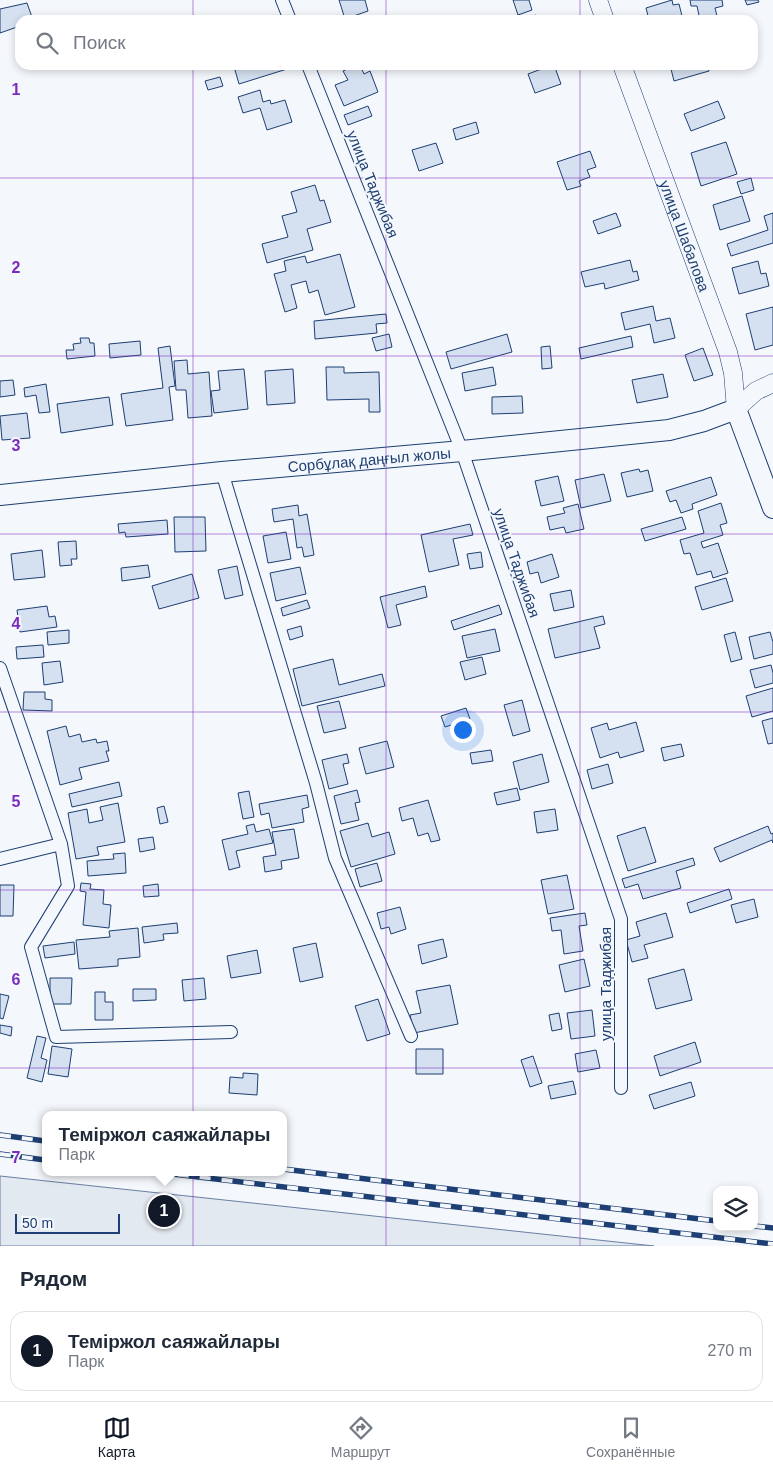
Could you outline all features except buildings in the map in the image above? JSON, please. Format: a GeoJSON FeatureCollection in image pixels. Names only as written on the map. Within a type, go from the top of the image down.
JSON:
{"type":"FeatureCollection","features":[{"type":"Feature","properties":{"kind":"main road","name":"Сорбұлақ даңғыл жолы"},"geometry":{"type":"LineString","coordinates":[[0,494],[669,430],[704,421],[736,409]]}},
{"type":"Feature","properties":{"kind":"main road"},"geometry":{"type":"LineString","coordinates":[[736,409],[773,508]]}},
{"type":"Feature","properties":{"kind":"street"},"geometry":{"type":"LineString","coordinates":[[282,0],[288,15]]}},
{"type":"Feature","properties":{"kind":"street"},"geometry":{"type":"LineString","coordinates":[[598,0],[603,15]]}},
{"type":"Feature","properties":{"kind":"street","name":"улица Таджибая"},"geometry":{"type":"LineString","coordinates":[[310,70],[462,451],[621,920],[621,1088]]}},
{"type":"Feature","properties":{"kind":"street","name":"улица Шабалова"},"geometry":{"type":"LineString","coordinates":[[624,70],[728,352],[733,373],[736,409]]}},
{"type":"Feature","properties":{"kind":"street"},"geometry":{"type":"LineString","coordinates":[[736,409],[756,391],[773,382]]}},
{"type":"Feature","properties":{"kind":"street"},"geometry":{"type":"LineString","coordinates":[[222,472],[316,783],[335,858],[411,1036]]}},
{"type":"Feature","properties":{"kind":"street"},"geometry":{"type":"LineString","coordinates":[[0,668],[62,844],[68,886],[31,947],[56,1037],[231,1032]]}},
{"type":"Feature","properties":{"kind":"street"},"geometry":{"type":"LineString","coordinates":[[0,860],[62,844]]}},
{"type":"Feature","properties":{"kind":"shaded area"},"geometry":{"type":"Polygon","coordinates":[[[0,1176],[654,1246],[0,1246],[0,1176]]]}},
{"type":"Feature","properties":{"kind":"railway"},"geometry":{"type":"LineString","coordinates":[[0,1135],[42,1141]]}},
{"type":"Feature","properties":{"kind":"railway"},"geometry":{"type":"LineString","coordinates":[[0,1154],[42,1160]]}},
{"type":"Feature","properties":{"kind":"railway"},"geometry":{"type":"LineString","coordinates":[[287,1169],[713,1221]]}},
{"type":"Feature","properties":{"kind":"railway"},"geometry":{"type":"LineString","coordinates":[[190,1176],[773,1244]]}},
{"type":"Feature","properties":{"kind":"railway"},"geometry":{"type":"LineString","coordinates":[[758,1226],[773,1228]]}},
{"type":"Feature","properties":{"kind":"place","name":"Теміржол саяжайлары"},"geometry":{"type":"Point","coordinates":[164,1211]}}]}
